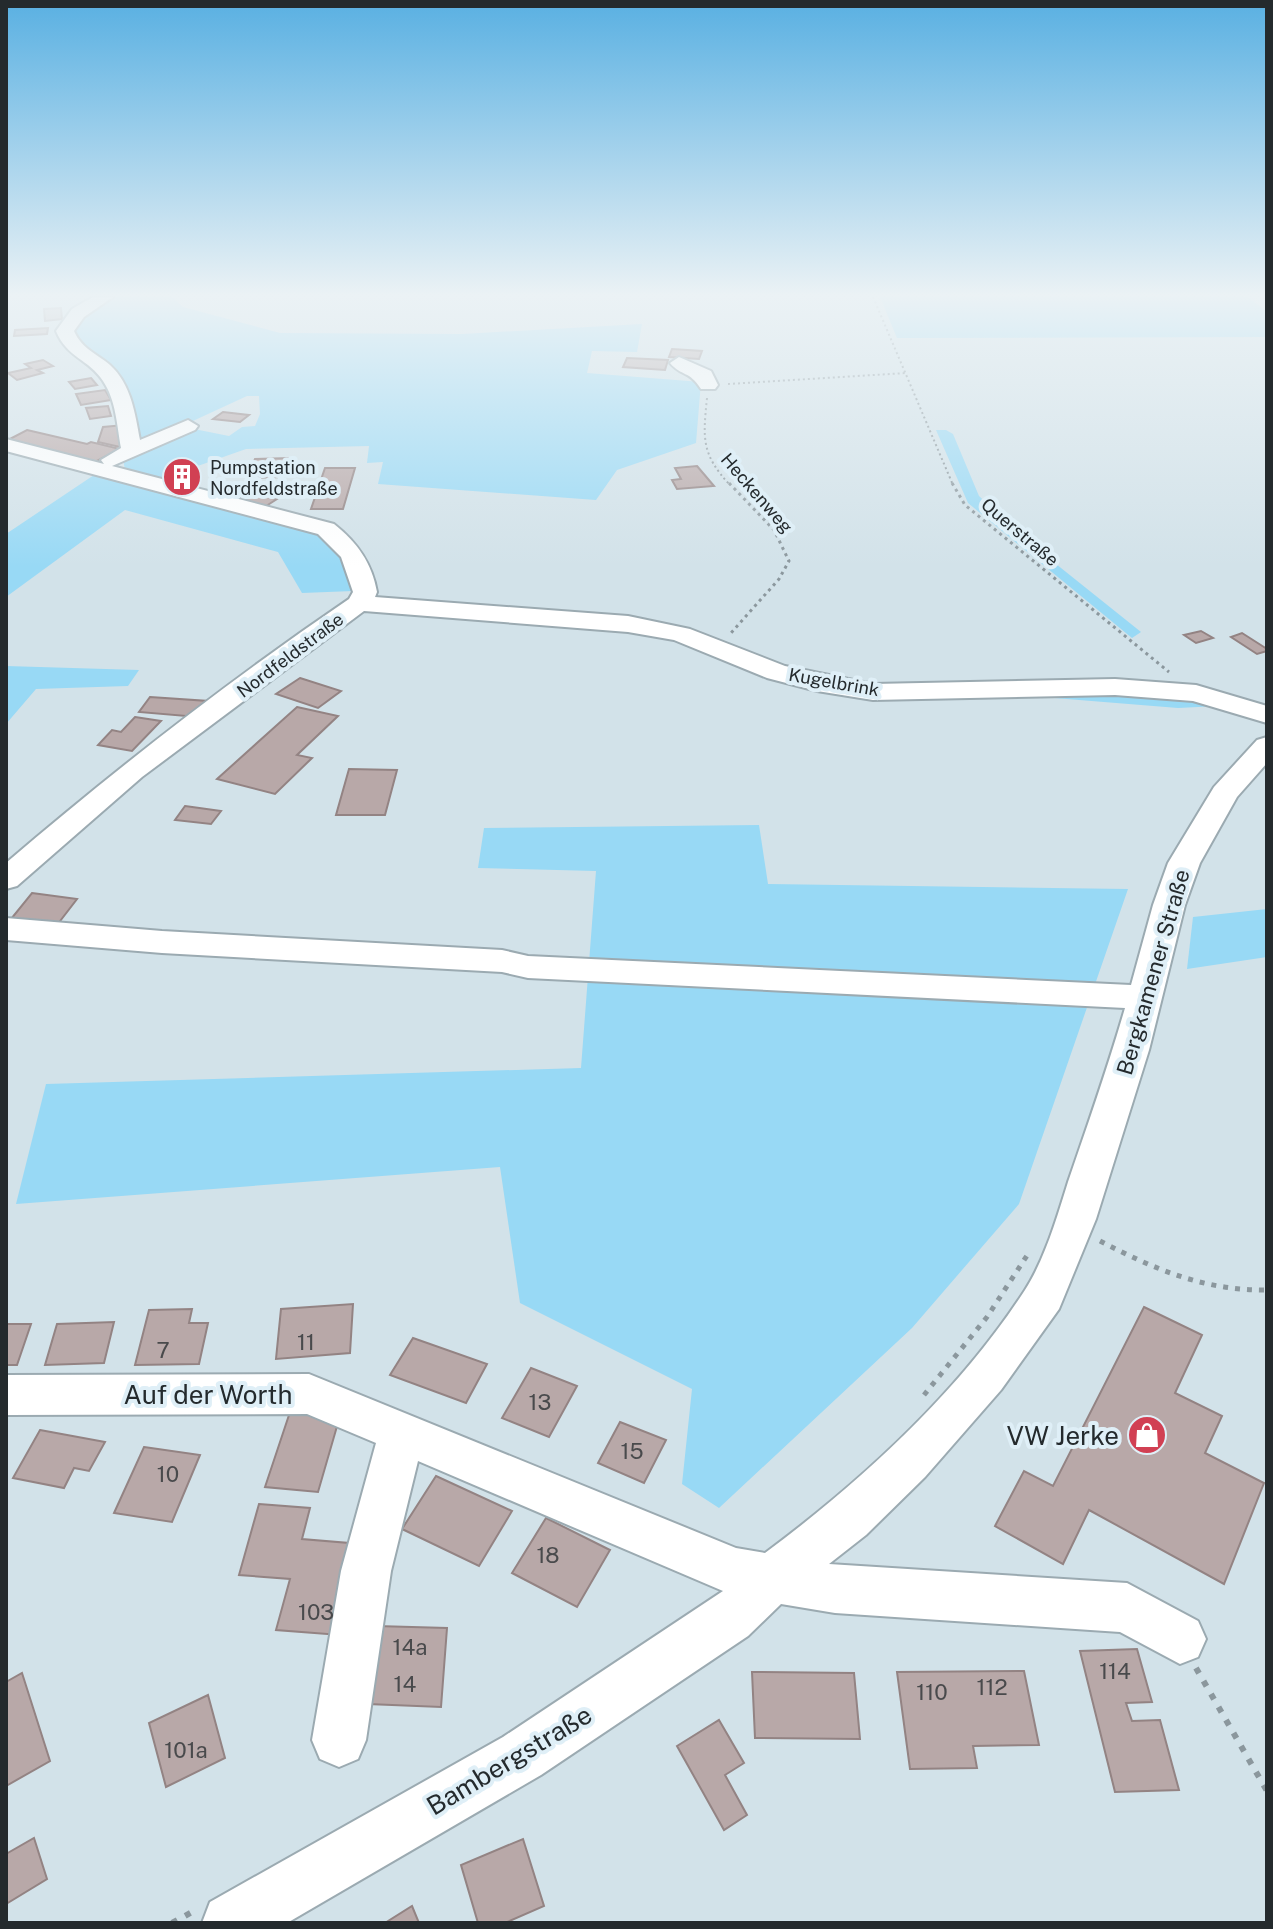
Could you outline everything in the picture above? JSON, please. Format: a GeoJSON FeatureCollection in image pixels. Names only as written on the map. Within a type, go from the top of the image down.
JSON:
{"type":"FeatureCollection","features":[{"type":"Feature","properties":{"kind":"street"},"geometry":{"type":"LineString","coordinates":[[114,387],[132,449]]}},
{"type":"Feature","properties":{"kind":"street"},"geometry":{"type":"LineString","coordinates":[[98,468],[132,449],[146,446],[188,426]]}},
{"type":"Feature","properties":{"kind":"street","name":"Nordfeldstraße"},"geometry":{"type":"LineString","coordinates":[[6,445],[326,529],[345,544],[357,564],[365,592],[359,603],[290,651],[192,729],[132,771],[6,879]]}},
{"type":"Feature","properties":{"kind":"street","name":"Kugelbrink"},"geometry":{"type":"LineString","coordinates":[[359,603],[628,624],[681,634],[776,672],[817,683],[873,692],[1115,687],[1196,693],[1267,715]]}},
{"type":"Feature","properties":{"kind":"street","name":"Bergkamener Straße"},"geometry":{"type":"LineString","coordinates":[[1076,1219],[1131,1050],[1169,905],[1184,863],[1224,793],[1267,746]]}},
{"type":"Feature","properties":{"kind":"street"},"geometry":{"type":"LineString","coordinates":[[6,929],[502,961],[528,967],[1145,997]]}},
{"type":"Feature","properties":{"kind":"street","name":"Bambergstraße"},"geometry":{"type":"LineString","coordinates":[[216,1915],[522,1756],[730,1618],[773,1577],[849,1519],[908,1462],[985,1376],[1044,1297],[1076,1219]]}},
{"type":"Feature","properties":{"kind":"street","name":"Auf der Worth"},"geometry":{"type":"LineString","coordinates":[[6,1395],[309,1394],[735,1572],[773,1577]]}},
{"type":"Feature","properties":{"kind":"street"},"geometry":{"type":"LineString","coordinates":[[339,1740],[366,1571],[402,1431]]}},
{"type":"Feature","properties":{"kind":"street"},"geometry":{"type":"LineString","coordinates":[[773,1577],[848,1590],[1127,1608],[1180,1639]]}},
{"type":"Feature","properties":{"kind":"path","name":"Heckenweg"},"geometry":{"type":"LineString","coordinates":[[708,387],[705,449],[718,468],[786,544],[789,561],[779,579],[718,647]]}},
{"type":"Feature","properties":{"kind":"path","name":"Querstraße"},"geometry":{"type":"LineString","coordinates":[[913,387],[952,483],[965,505],[1196,693]]}},
{"type":"Feature","properties":{"kind":"path"},"geometry":{"type":"LineString","coordinates":[[1076,1219],[1097,1240],[1181,1281],[1239,1293],[1267,1290]]}},
{"type":"Feature","properties":{"kind":"path"},"geometry":{"type":"LineString","coordinates":[[919,1400],[987,1317],[1033,1246]]}},
{"type":"Feature","properties":{"kind":"path"},"geometry":{"type":"LineString","coordinates":[[1180,1639],[1267,1791]]}},
{"type":"Feature","properties":{"kind":"path"},"geometry":{"type":"LineString","coordinates":[[172,1923],[216,1915]]}},
{"type":"Feature","properties":{"kind":"shaded area"},"geometry":{"type":"Polygon","coordinates":[[[111,387],[701,387],[696,443],[617,470],[596,500],[378,484],[383,462],[367,463],[369,446],[246,449],[155,481],[125,470],[123,459],[189,428],[229,436],[242,427],[255,426],[260,414],[259,396],[247,396],[182,426],[136,442],[127,407],[111,387]]]}},
{"type":"Feature","properties":{"kind":"shaded area"},"geometry":{"type":"Polygon","coordinates":[[[936,430],[953,434],[979,496],[1026,540],[1141,632],[1132,638],[968,503],[936,430]]]}},
{"type":"Feature","properties":{"kind":"shaded area"},"geometry":{"type":"Polygon","coordinates":[[[94,475],[316,533],[341,558],[353,591],[302,593],[278,552],[125,510],[6,597],[6,534],[94,475]]]}},
{"type":"Feature","properties":{"kind":"shaded area"},"geometry":{"type":"Polygon","coordinates":[[[6,666],[139,670],[128,686],[36,689],[6,724],[6,666]]]}},
{"type":"Feature","properties":{"kind":"shaded area"},"geometry":{"type":"Polygon","coordinates":[[[1043,692],[1152,693],[1218,706],[1178,708],[1042,697],[1043,692]]]}},
{"type":"Feature","properties":{"kind":"shaded area"},"geometry":{"type":"Polygon","coordinates":[[[759,825],[768,884],[1128,889],[1019,1204],[912,1328],[719,1508],[682,1484],[692,1389],[520,1303],[500,1167],[16,1204],[46,1084],[581,1068],[596,871],[478,868],[484,828],[759,825]]]}},
{"type":"Feature","properties":{"kind":"shaded area"},"geometry":{"type":"Polygon","coordinates":[[[1267,909],[1267,957],[1187,969],[1193,917],[1267,909]]]}},
{"type":"Feature","properties":{"kind":"building"},"geometry":{"type":"Polygon","coordinates":[[[105,390],[111,400],[81,405],[76,394],[105,390]]]}},
{"type":"Feature","properties":{"kind":"building"},"geometry":{"type":"Polygon","coordinates":[[[108,406],[111,416],[90,419],[86,408],[108,406]]]}},
{"type":"Feature","properties":{"kind":"building"},"geometry":{"type":"Polygon","coordinates":[[[223,412],[249,415],[240,422],[213,419],[223,412]]]}},
{"type":"Feature","properties":{"kind":"building"},"geometry":{"type":"Polygon","coordinates":[[[124,425],[120,447],[98,442],[103,427],[124,425]]]}},
{"type":"Feature","properties":{"kind":"building"},"geometry":{"type":"Polygon","coordinates":[[[27,430],[120,449],[95,462],[6,441],[27,430]]]}},
{"type":"Feature","properties":{"kind":"building"},"geometry":{"type":"Polygon","coordinates":[[[290,458],[284,477],[247,478],[255,459],[290,458]]]}},
{"type":"Feature","properties":{"kind":"building"},"geometry":{"type":"Polygon","coordinates":[[[697,466],[714,486],[677,489],[672,480],[681,479],[675,468],[697,466]]]}},
{"type":"Feature","properties":{"kind":"building"},"geometry":{"type":"Polygon","coordinates":[[[325,468],[355,468],[343,509],[311,509],[325,468]]]}},
{"type":"Feature","properties":{"kind":"building"},"geometry":{"type":"Polygon","coordinates":[[[230,489],[277,499],[263,508],[216,498],[230,489]]]}},
{"type":"Feature","properties":{"kind":"building"},"geometry":{"type":"Polygon","coordinates":[[[1201,631],[1213,638],[1196,643],[1184,635],[1201,631]]]}},
{"type":"Feature","properties":{"kind":"building"},"geometry":{"type":"Polygon","coordinates":[[[1242,633],[1267,651],[1257,654],[1231,637],[1242,633]]]}},
{"type":"Feature","properties":{"kind":"building"},"geometry":{"type":"Polygon","coordinates":[[[300,678],[341,691],[318,708],[276,694],[300,678]]]}},
{"type":"Feature","properties":{"kind":"building"},"geometry":{"type":"Polygon","coordinates":[[[150,697],[208,701],[198,717],[139,712],[150,697]]]}},
{"type":"Feature","properties":{"kind":"building"},"geometry":{"type":"Polygon","coordinates":[[[297,707],[338,716],[297,755],[312,758],[275,794],[217,779],[297,707]]]}},
{"type":"Feature","properties":{"kind":"building"},"geometry":{"type":"Polygon","coordinates":[[[135,717],[161,721],[132,751],[98,745],[112,730],[121,732],[135,717]]]}},
{"type":"Feature","properties":{"kind":"building"},"geometry":{"type":"Polygon","coordinates":[[[349,769],[397,770],[385,815],[336,815],[349,769]]]}},
{"type":"Feature","properties":{"kind":"building"},"geometry":{"type":"Polygon","coordinates":[[[185,806],[221,811],[211,824],[175,820],[185,806]]]}},
{"type":"Feature","properties":{"kind":"building"},"geometry":{"type":"Polygon","coordinates":[[[32,893],[77,899],[57,925],[11,919],[32,893]]]}},
{"type":"Feature","properties":{"kind":"building"},"geometry":{"type":"Polygon","coordinates":[[[353,1304],[350,1353],[276,1359],[281,1309],[353,1304]]]}},
{"type":"Feature","properties":{"kind":"building","name":"VW Jerke"},"geometry":{"type":"Polygon","coordinates":[[[1144,1307],[1202,1335],[1175,1393],[1222,1416],[1205,1453],[1264,1483],[1224,1584],[1089,1510],[1063,1564],[995,1526],[1024,1471],[1053,1486],[1144,1307]]]}},
{"type":"Feature","properties":{"kind":"building"},"geometry":{"type":"Polygon","coordinates":[[[192,1309],[189,1323],[208,1323],[199,1364],[135,1365],[149,1310],[192,1309]]]}},
{"type":"Feature","properties":{"kind":"building"},"geometry":{"type":"Polygon","coordinates":[[[114,1322],[104,1363],[45,1365],[57,1324],[114,1322]]]}},
{"type":"Feature","properties":{"kind":"building"},"geometry":{"type":"Polygon","coordinates":[[[6,1324],[31,1324],[17,1365],[6,1365],[6,1324]]]}},
{"type":"Feature","properties":{"kind":"building"},"geometry":{"type":"Polygon","coordinates":[[[413,1338],[487,1364],[466,1403],[390,1375],[413,1338]]]}},
{"type":"Feature","properties":{"kind":"building"},"geometry":{"type":"Polygon","coordinates":[[[531,1368],[577,1386],[549,1437],[502,1418],[531,1368]]]}},
{"type":"Feature","properties":{"kind":"building"},"geometry":{"type":"Polygon","coordinates":[[[290,1412],[340,1416],[318,1492],[265,1487],[290,1412]]]}},
{"type":"Feature","properties":{"kind":"building"},"geometry":{"type":"Polygon","coordinates":[[[620,1422],[666,1440],[644,1483],[598,1463],[620,1422]]]}},
{"type":"Feature","properties":{"kind":"building"},"geometry":{"type":"Polygon","coordinates":[[[40,1430],[105,1442],[89,1471],[74,1468],[64,1488],[13,1478],[40,1430]]]}},
{"type":"Feature","properties":{"kind":"building"},"geometry":{"type":"Polygon","coordinates":[[[144,1447],[200,1455],[172,1522],[114,1513],[144,1447]]]}},
{"type":"Feature","properties":{"kind":"building"},"geometry":{"type":"Polygon","coordinates":[[[436,1476],[512,1511],[479,1566],[402,1529],[436,1476]]]}},
{"type":"Feature","properties":{"kind":"building"},"geometry":{"type":"Polygon","coordinates":[[[259,1504],[310,1508],[302,1539],[361,1544],[340,1635],[276,1630],[290,1579],[239,1575],[259,1504]]]}},
{"type":"Feature","properties":{"kind":"building"},"geometry":{"type":"Polygon","coordinates":[[[546,1518],[610,1550],[577,1607],[512,1573],[546,1518]]]}},
{"type":"Feature","properties":{"kind":"building"},"geometry":{"type":"Polygon","coordinates":[[[376,1626],[447,1628],[441,1707],[368,1704],[376,1626]]]}},
{"type":"Feature","properties":{"kind":"building"},"geometry":{"type":"Polygon","coordinates":[[[1137,1649],[1152,1702],[1126,1703],[1132,1721],[1160,1720],[1179,1790],[1115,1792],[1080,1651],[1137,1649]]]}},
{"type":"Feature","properties":{"kind":"building"},"geometry":{"type":"Polygon","coordinates":[[[1024,1671],[1039,1745],[973,1746],[977,1768],[910,1769],[897,1672],[1024,1671]]]}},
{"type":"Feature","properties":{"kind":"building"},"geometry":{"type":"Polygon","coordinates":[[[752,1672],[854,1673],[860,1739],[755,1738],[752,1672]]]}},
{"type":"Feature","properties":{"kind":"building"},"geometry":{"type":"Polygon","coordinates":[[[22,1673],[50,1761],[6,1786],[6,1682],[22,1673]]]}},
{"type":"Feature","properties":{"kind":"building"},"geometry":{"type":"Polygon","coordinates":[[[208,1695],[225,1758],[166,1787],[149,1723],[208,1695]]]}},
{"type":"Feature","properties":{"kind":"building"},"geometry":{"type":"Polygon","coordinates":[[[719,1720],[744,1763],[725,1775],[747,1815],[724,1830],[677,1746],[719,1720]]]}},
{"type":"Feature","properties":{"kind":"building"},"geometry":{"type":"Polygon","coordinates":[[[34,1838],[47,1879],[6,1904],[6,1854],[34,1838]]]}},
{"type":"Feature","properties":{"kind":"building"},"geometry":{"type":"Polygon","coordinates":[[[523,1839],[544,1906],[505,1923],[478,1923],[461,1865],[523,1839]]]}},
{"type":"Feature","properties":{"kind":"building"},"geometry":{"type":"Polygon","coordinates":[[[412,1906],[419,1923],[385,1923],[412,1906]]]}},
{"type":"Feature","properties":{"kind":"place","name":"Pumpstation Nordfeldstraße"},"geometry":{"type":"Point","coordinates":[182,477]}},
{"type":"Feature","properties":{"kind":"place","name":"VW Jerke"},"geometry":{"type":"Point","coordinates":[1147,1435]}}]}
